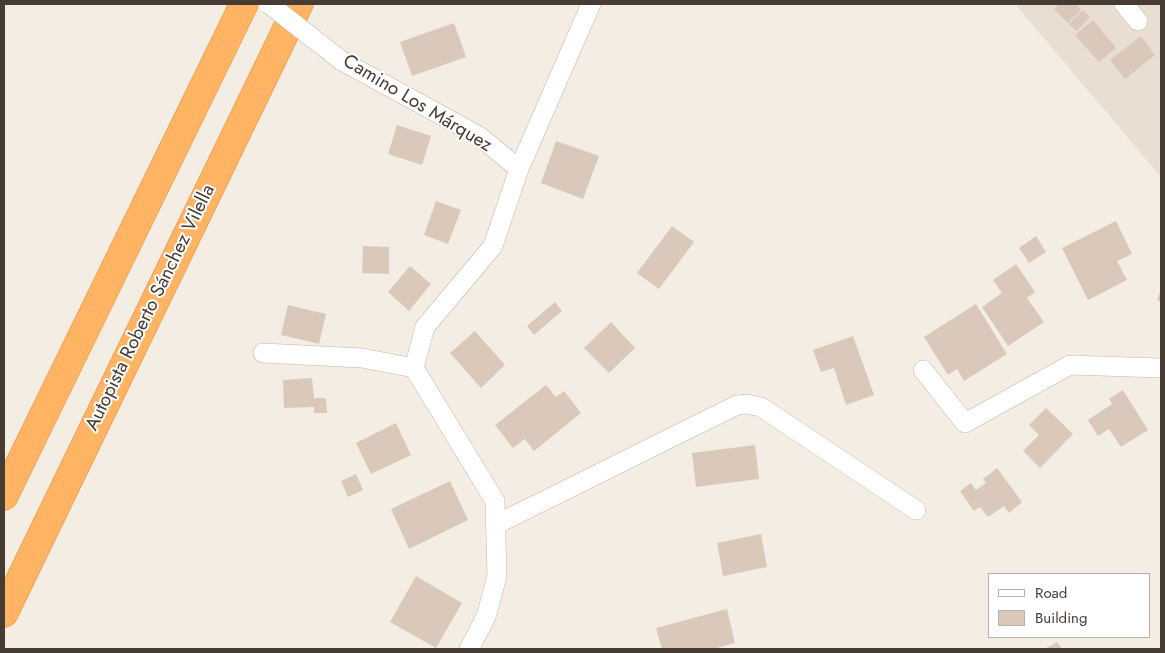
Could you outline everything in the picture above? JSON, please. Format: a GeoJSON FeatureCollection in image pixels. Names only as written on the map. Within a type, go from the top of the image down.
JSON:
{"type":"FeatureCollection","features":[{"type":"Feature","properties":{"kind":"highway"},"geometry":{"type":"LineString","coordinates":[[4,496],[244,4]]}},
{"type":"Feature","properties":{"kind":"highway","name":"Autopista Roberto Sánchez Vilella"},"geometry":{"type":"LineString","coordinates":[[4,612],[299,4]]}},
{"type":"Feature","properties":{"kind":"street","name":"Camino Los Márquez"},"geometry":{"type":"LineString","coordinates":[[269,4],[342,61],[479,136],[519,169]]}},
{"type":"Feature","properties":{"kind":"street"},"geometry":{"type":"LineString","coordinates":[[469,649],[486,617],[497,576],[495,501],[414,368],[426,327],[493,246],[519,169],[591,4]]}},
{"type":"Feature","properties":{"kind":"street"},"geometry":{"type":"LineString","coordinates":[[1124,4],[1138,21]]}},
{"type":"Feature","properties":{"kind":"street"},"geometry":{"type":"LineString","coordinates":[[263,353],[362,358],[414,368]]}},
{"type":"Feature","properties":{"kind":"street"},"geometry":{"type":"LineString","coordinates":[[923,370],[965,423],[1070,365],[1161,368]]}},
{"type":"Feature","properties":{"kind":"street"},"geometry":{"type":"LineString","coordinates":[[495,526],[737,405],[748,404],[761,407],[916,510]]}},
{"type":"Feature","properties":{"kind":"shaded area"},"geometry":{"type":"Polygon","coordinates":[[[1015,4],[1161,4],[1161,177],[1015,4]]]}},
{"type":"Feature","properties":{"kind":"building"},"geometry":{"type":"Polygon","coordinates":[[[1059,4],[1076,4],[1081,10],[1068,23],[1054,9],[1059,4]]]}},
{"type":"Feature","properties":{"kind":"building"},"geometry":{"type":"Polygon","coordinates":[[[1083,10],[1090,17],[1077,31],[1069,24],[1083,10]]]}},
{"type":"Feature","properties":{"kind":"building"},"geometry":{"type":"Polygon","coordinates":[[[1093,20],[1116,48],[1099,62],[1075,35],[1093,20]]]}},
{"type":"Feature","properties":{"kind":"building"},"geometry":{"type":"Polygon","coordinates":[[[454,23],[466,57],[412,76],[400,42],[454,23]]]}},
{"type":"Feature","properties":{"kind":"building"},"geometry":{"type":"Polygon","coordinates":[[[1141,36],[1155,55],[1125,79],[1110,60],[1141,36]]]}},
{"type":"Feature","properties":{"kind":"building"},"geometry":{"type":"Polygon","coordinates":[[[397,125],[431,136],[422,165],[388,154],[397,125]]]}},
{"type":"Feature","properties":{"kind":"building"},"geometry":{"type":"Polygon","coordinates":[[[556,141],[599,156],[583,199],[541,183],[556,141]]]}},
{"type":"Feature","properties":{"kind":"building"},"geometry":{"type":"Polygon","coordinates":[[[436,201],[461,210],[448,244],[424,235],[436,201]]]}},
{"type":"Feature","properties":{"kind":"building"},"geometry":{"type":"Polygon","coordinates":[[[1116,221],[1132,254],[1117,261],[1127,280],[1088,300],[1062,248],[1116,221]]]}},
{"type":"Feature","properties":{"kind":"building"},"geometry":{"type":"Polygon","coordinates":[[[672,226],[694,242],[659,289],[637,273],[672,226]]]}},
{"type":"Feature","properties":{"kind":"building"},"geometry":{"type":"Polygon","coordinates":[[[1036,236],[1046,252],[1029,263],[1019,248],[1036,236]]]}},
{"type":"Feature","properties":{"kind":"building"},"geometry":{"type":"Polygon","coordinates":[[[363,246],[389,247],[389,274],[362,273],[363,246]]]}},
{"type":"Feature","properties":{"kind":"building"},"geometry":{"type":"Polygon","coordinates":[[[1016,264],[1035,292],[1027,298],[1044,322],[1008,346],[982,307],[1002,293],[993,280],[1016,264]]]}},
{"type":"Feature","properties":{"kind":"building"},"geometry":{"type":"Polygon","coordinates":[[[410,266],[431,284],[409,311],[388,292],[410,266]]]}},
{"type":"Feature","properties":{"kind":"building"},"geometry":{"type":"Polygon","coordinates":[[[1161,290],[1161,302],[1157,300],[1161,290]]]}},
{"type":"Feature","properties":{"kind":"building"},"geometry":{"type":"Polygon","coordinates":[[[555,302],[562,311],[534,335],[527,326],[555,302]]]}},
{"type":"Feature","properties":{"kind":"building"},"geometry":{"type":"Polygon","coordinates":[[[976,304],[1007,354],[964,381],[957,369],[948,375],[924,337],[976,304]]]}},
{"type":"Feature","properties":{"kind":"building"},"geometry":{"type":"Polygon","coordinates":[[[288,305],[326,314],[319,344],[281,335],[288,305]]]}},
{"type":"Feature","properties":{"kind":"building"},"geometry":{"type":"Polygon","coordinates":[[[611,322],[635,348],[609,373],[584,348],[611,322]]]}},
{"type":"Feature","properties":{"kind":"building"},"geometry":{"type":"Polygon","coordinates":[[[475,331],[505,365],[481,388],[450,353],[475,331]]]}},
{"type":"Feature","properties":{"kind":"building"},"geometry":{"type":"Polygon","coordinates":[[[853,336],[874,395],[846,405],[834,368],[821,372],[813,350],[853,336]]]}},
{"type":"Feature","properties":{"kind":"building"},"geometry":{"type":"Polygon","coordinates":[[[312,378],[314,398],[326,398],[327,413],[314,413],[314,407],[284,408],[283,380],[312,378]]]}},
{"type":"Feature","properties":{"kind":"building"},"geometry":{"type":"Polygon","coordinates":[[[546,385],[556,397],[564,391],[581,413],[534,451],[525,439],[513,448],[495,425],[546,385]]]}},
{"type":"Feature","properties":{"kind":"building"},"geometry":{"type":"Polygon","coordinates":[[[1123,390],[1148,430],[1121,447],[1109,429],[1098,436],[1088,420],[1112,404],[1109,399],[1123,390]]]}},
{"type":"Feature","properties":{"kind":"building"},"geometry":{"type":"Polygon","coordinates":[[[1046,408],[1073,434],[1040,468],[1023,451],[1039,435],[1029,425],[1046,408]]]}},
{"type":"Feature","properties":{"kind":"building"},"geometry":{"type":"Polygon","coordinates":[[[396,423],[411,455],[371,474],[356,443],[396,423]]]}},
{"type":"Feature","properties":{"kind":"building"},"geometry":{"type":"Polygon","coordinates":[[[755,445],[759,479],[696,487],[692,453],[755,445]]]}},
{"type":"Feature","properties":{"kind":"building"},"geometry":{"type":"Polygon","coordinates":[[[997,468],[1022,502],[1009,513],[1004,506],[988,517],[980,507],[974,511],[960,491],[971,483],[976,490],[986,483],[983,479],[997,468]]]}},
{"type":"Feature","properties":{"kind":"building"},"geometry":{"type":"Polygon","coordinates":[[[356,474],[363,490],[348,497],[341,481],[356,474]]]}},
{"type":"Feature","properties":{"kind":"building"},"geometry":{"type":"Polygon","coordinates":[[[450,481],[468,520],[409,549],[391,509],[450,481]]]}},
{"type":"Feature","properties":{"kind":"building"},"geometry":{"type":"Polygon","coordinates":[[[761,534],[767,567],[723,576],[717,543],[761,534]]]}},
{"type":"Feature","properties":{"kind":"building"},"geometry":{"type":"Polygon","coordinates":[[[416,576],[462,603],[436,648],[390,622],[416,576]]]}},
{"type":"Feature","properties":{"kind":"building"},"geometry":{"type":"Polygon","coordinates":[[[727,609],[735,643],[713,649],[662,649],[656,628],[727,609]]]}},
{"type":"Feature","properties":{"kind":"building"},"geometry":{"type":"Polygon","coordinates":[[[1057,642],[1062,649],[1045,649],[1057,642]]]}}]}
